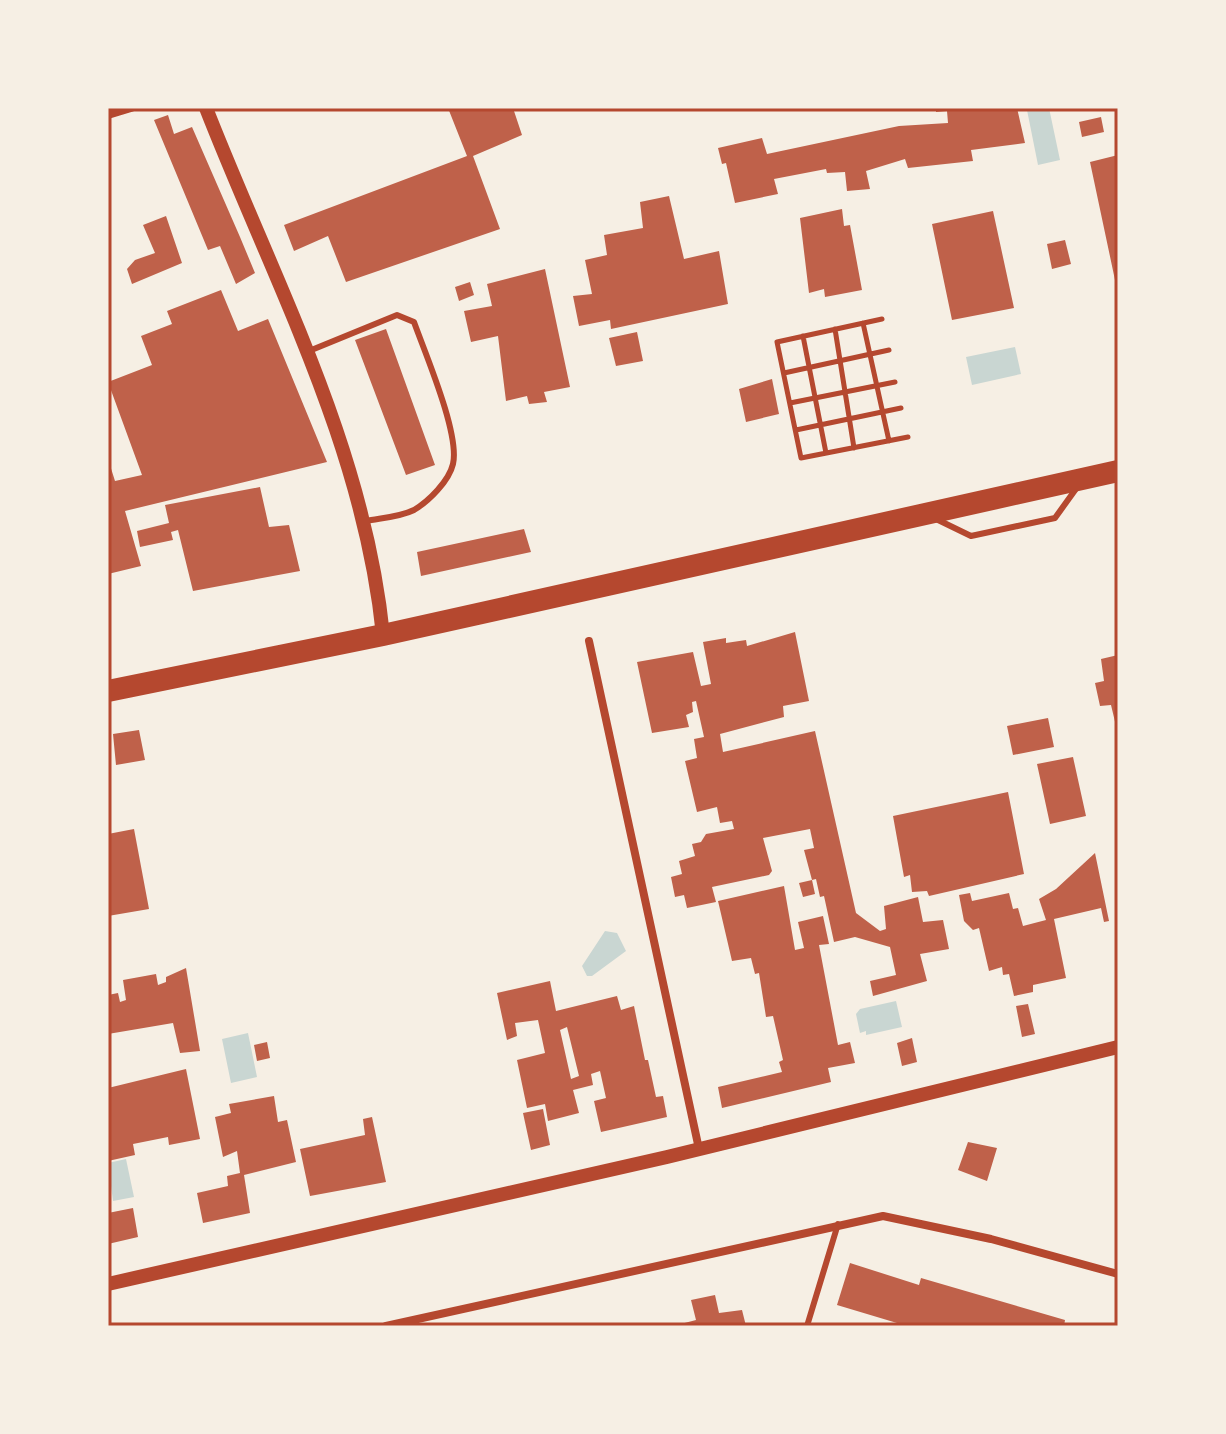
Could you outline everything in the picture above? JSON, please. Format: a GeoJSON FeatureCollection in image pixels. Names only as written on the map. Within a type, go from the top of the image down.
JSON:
{"type":"FeatureCollection","features":[{"type":"Feature","properties":{"kind":"highway"},"geometry":{"type":"LineString","coordinates":[[108,691],[383,635],[1118,471]]}},
{"type":"Feature","properties":{"kind":"street"},"geometry":{"type":"LineString","coordinates":[[108,115],[131,108]]}},
{"type":"Feature","properties":{"kind":"street"},"geometry":{"type":"LineString","coordinates":[[206,108],[309,351],[366,521],[383,635]]}},
{"type":"Feature","properties":{"kind":"street"},"geometry":{"type":"LineString","coordinates":[[589,641],[699,1149]]}},
{"type":"Feature","properties":{"kind":"street"},"geometry":{"type":"LineString","coordinates":[[108,1284],[699,1149],[1118,1047]]}},
{"type":"Feature","properties":{"kind":"street"},"geometry":{"type":"LineString","coordinates":[[386,1326],[883,1216],[991,1239],[1118,1274]]}},
{"type":"Feature","properties":{"kind":"lane"},"geometry":{"type":"LineString","coordinates":[[309,351],[397,315],[414,322],[423,346],[452,434],[453,465],[431,496],[412,511],[366,521]]}},
{"type":"Feature","properties":{"kind":"lane"},"geometry":{"type":"LineString","coordinates":[[926,514],[971,536],[1055,518],[1083,479]]}},
{"type":"Feature","properties":{"kind":"lane"},"geometry":{"type":"LineString","coordinates":[[807,1326],[838,1224]]}},
{"type":"Feature","properties":{"kind":"path"},"geometry":{"type":"LineString","coordinates":[[882,319],[777,342],[801,458],[908,437]]}},
{"type":"Feature","properties":{"kind":"path"},"geometry":{"type":"LineString","coordinates":[[863,323],[889,441]]}},
{"type":"Feature","properties":{"kind":"path"},"geometry":{"type":"LineString","coordinates":[[835,329],[854,448]]}},
{"type":"Feature","properties":{"kind":"path"},"geometry":{"type":"LineString","coordinates":[[803,336],[826,453]]}},
{"type":"Feature","properties":{"kind":"path"},"geometry":{"type":"LineString","coordinates":[[784,373],[889,350]]}},
{"type":"Feature","properties":{"kind":"path"},"geometry":{"type":"LineString","coordinates":[[790,403],[895,382]]}},
{"type":"Feature","properties":{"kind":"path"},"geometry":{"type":"LineString","coordinates":[[796,430],[901,408]]}},
{"type":"Feature","properties":{"kind":"shaded area"},"geometry":{"type":"Polygon","coordinates":[[[1049,108],[1060,160],[1038,165],[1027,110],[1049,108]]]}},
{"type":"Feature","properties":{"kind":"shaded area"},"geometry":{"type":"Polygon","coordinates":[[[1015,347],[1021,374],[972,385],[966,357],[1015,347]]]}},
{"type":"Feature","properties":{"kind":"shaded area"},"geometry":{"type":"Polygon","coordinates":[[[605,931],[617,933],[626,951],[592,976],[587,976],[582,966],[605,931]]]}},
{"type":"Feature","properties":{"kind":"shaded area"},"geometry":{"type":"Polygon","coordinates":[[[896,1001],[902,1027],[866,1035],[866,1031],[860,1033],[856,1014],[860,1009],[896,1001]]]}},
{"type":"Feature","properties":{"kind":"shaded area"},"geometry":{"type":"Polygon","coordinates":[[[248,1033],[257,1077],[231,1083],[222,1039],[248,1033]]]}},
{"type":"Feature","properties":{"kind":"shaded area"},"geometry":{"type":"Polygon","coordinates":[[[126,1159],[134,1197],[113,1201],[108,1163],[126,1159]]]}},
{"type":"Feature","properties":{"kind":"building"},"geometry":{"type":"Polygon","coordinates":[[[448,108],[513,108],[522,135],[473,156],[500,229],[346,282],[328,236],[294,251],[284,225],[467,156],[448,108]]]}},
{"type":"Feature","properties":{"kind":"building"},"geometry":{"type":"Polygon","coordinates":[[[936,108],[1017,108],[1025,143],[971,150],[973,161],[908,168],[905,159],[866,171],[870,189],[847,191],[845,172],[827,173],[826,169],[774,179],[778,194],[735,203],[726,163],[722,164],[718,148],[762,138],[767,154],[899,126],[948,123],[947,111],[936,112],[936,108]]]}},
{"type":"Feature","properties":{"kind":"building"},"geometry":{"type":"Polygon","coordinates":[[[168,115],[174,134],[192,127],[255,273],[236,284],[220,246],[208,250],[154,120],[168,115]]]}},
{"type":"Feature","properties":{"kind":"building"},"geometry":{"type":"Polygon","coordinates":[[[1101,117],[1104,132],[1082,137],[1079,122],[1101,117]]]}},
{"type":"Feature","properties":{"kind":"building"},"geometry":{"type":"Polygon","coordinates":[[[1118,155],[1118,280],[1115,280],[1090,162],[1118,155]]]}},
{"type":"Feature","properties":{"kind":"building"},"geometry":{"type":"Polygon","coordinates":[[[669,196],[684,259],[719,251],[728,304],[611,329],[610,320],[579,326],[573,296],[592,294],[585,260],[607,255],[604,235],[643,228],[640,202],[669,196]]]}},
{"type":"Feature","properties":{"kind":"building"},"geometry":{"type":"Polygon","coordinates":[[[842,209],[844,226],[850,225],[862,290],[825,297],[824,289],[809,293],[800,218],[842,209]]]}},
{"type":"Feature","properties":{"kind":"building"},"geometry":{"type":"Polygon","coordinates":[[[993,211],[1014,308],[952,320],[932,224],[993,211]]]}},
{"type":"Feature","properties":{"kind":"building"},"geometry":{"type":"Polygon","coordinates":[[[166,216],[182,263],[132,284],[127,269],[135,260],[155,253],[143,225],[166,216]]]}},
{"type":"Feature","properties":{"kind":"building"},"geometry":{"type":"Polygon","coordinates":[[[1065,240],[1071,264],[1052,269],[1047,244],[1065,240]]]}},
{"type":"Feature","properties":{"kind":"building"},"geometry":{"type":"Polygon","coordinates":[[[545,269],[570,387],[544,392],[547,402],[529,404],[527,396],[506,401],[498,336],[471,342],[464,311],[492,306],[487,284],[545,269]]]}},
{"type":"Feature","properties":{"kind":"building"},"geometry":{"type":"Polygon","coordinates":[[[470,282],[474,295],[459,301],[455,287],[470,282]]]}},
{"type":"Feature","properties":{"kind":"building"},"geometry":{"type":"Polygon","coordinates":[[[221,290],[238,331],[268,319],[327,462],[125,511],[141,566],[108,574],[108,459],[115,481],[142,475],[108,382],[152,365],[141,336],[172,324],[167,311],[221,290]]]}},
{"type":"Feature","properties":{"kind":"building"},"geometry":{"type":"Polygon","coordinates":[[[386,329],[435,465],[406,475],[355,340],[386,329]]]}},
{"type":"Feature","properties":{"kind":"building"},"geometry":{"type":"Polygon","coordinates":[[[637,332],[643,361],[616,366],[609,338],[637,332]]]}},
{"type":"Feature","properties":{"kind":"building"},"geometry":{"type":"Polygon","coordinates":[[[772,379],[779,414],[746,422],[739,389],[772,379]]]}},
{"type":"Feature","properties":{"kind":"building"},"geometry":{"type":"Polygon","coordinates":[[[260,487],[269,527],[289,525],[300,571],[193,591],[178,530],[171,532],[173,540],[140,547],[137,531],[169,523],[165,505],[260,487]]]}},
{"type":"Feature","properties":{"kind":"building"},"geometry":{"type":"Polygon","coordinates":[[[524,529],[531,552],[421,576],[417,552],[524,529]]]}},
{"type":"Feature","properties":{"kind":"building"},"geometry":{"type":"Polygon","coordinates":[[[795,632],[809,701],[783,706],[784,717],[720,734],[723,752],[815,731],[856,913],[880,931],[886,929],[884,906],[918,897],[923,922],[943,920],[949,949],[920,954],[927,981],[873,996],[870,981],[896,975],[890,947],[855,937],[834,942],[824,896],[820,897],[816,879],[812,880],[804,850],[814,848],[810,829],[763,838],[772,871],[769,875],[712,887],[716,902],[687,908],[684,895],[675,897],[671,877],[682,874],[679,861],[695,856],[692,844],[701,842],[706,834],[734,829],[732,821],[720,823],[717,807],[697,812],[685,761],[697,758],[694,739],[704,737],[696,701],[692,702],[693,712],[686,715],[689,727],[652,733],[637,662],[693,652],[701,686],[711,684],[703,642],[726,638],[726,643],[746,640],[747,646],[795,632]]]}},
{"type":"Feature","properties":{"kind":"building"},"geometry":{"type":"Polygon","coordinates":[[[1118,655],[1117,730],[1111,705],[1100,706],[1095,683],[1104,681],[1101,659],[1118,655]]]}},
{"type":"Feature","properties":{"kind":"building"},"geometry":{"type":"Polygon","coordinates":[[[1048,718],[1054,747],[1013,755],[1007,726],[1048,718]]]}},
{"type":"Feature","properties":{"kind":"building"},"geometry":{"type":"Polygon","coordinates":[[[139,730],[145,760],[116,765],[113,734],[139,730]]]}},
{"type":"Feature","properties":{"kind":"building"},"geometry":{"type":"Polygon","coordinates":[[[1073,757],[1086,816],[1050,824],[1037,764],[1073,757]]]}},
{"type":"Feature","properties":{"kind":"building"},"geometry":{"type":"Polygon","coordinates":[[[1008,792],[1024,874],[929,896],[927,891],[912,892],[910,875],[904,877],[893,816],[1008,792]]]}},
{"type":"Feature","properties":{"kind":"building"},"geometry":{"type":"Polygon","coordinates":[[[134,829],[149,909],[108,916],[108,834],[134,829]]]}},
{"type":"Feature","properties":{"kind":"building"},"geometry":{"type":"Polygon","coordinates":[[[1095,853],[1109,921],[1104,922],[1101,908],[1054,919],[1066,978],[1033,985],[1033,992],[1014,996],[1009,974],[1003,975],[1002,967],[989,971],[979,928],[973,930],[964,921],[959,895],[970,893],[972,901],[1009,893],[1013,909],[1018,908],[1023,926],[1046,920],[1039,899],[1056,889],[1095,853]]]}},
{"type":"Feature","properties":{"kind":"building"},"geometry":{"type":"Polygon","coordinates":[[[812,880],[815,894],[803,897],[799,883],[812,880]]]}},
{"type":"Feature","properties":{"kind":"building"},"geometry":{"type":"Polygon","coordinates":[[[784,886],[795,950],[804,948],[798,922],[823,916],[829,944],[819,945],[838,1045],[850,1042],[855,1063],[828,1068],[831,1082],[722,1108],[718,1087],[782,1072],[779,1062],[783,1060],[773,1016],[766,1017],[759,973],[755,974],[751,958],[732,961],[718,901],[784,886]]]}},
{"type":"Feature","properties":{"kind":"building"},"geometry":{"type":"Polygon","coordinates":[[[186,968],[200,1051],[180,1053],[173,1023],[108,1034],[108,995],[118,993],[120,1002],[126,1000],[123,980],[156,974],[158,985],[166,982],[166,977],[186,968]]]}},
{"type":"Feature","properties":{"kind":"building"},"geometry":{"type":"Polygon","coordinates":[[[550,981],[556,1011],[617,996],[621,1010],[634,1006],[656,1097],[663,1096],[667,1117],[601,1132],[594,1101],[606,1098],[600,1071],[591,1074],[593,1085],[573,1090],[579,1113],[548,1121],[545,1104],[527,1108],[517,1060],[545,1053],[538,1020],[515,1023],[517,1036],[507,1040],[497,993],[550,981]],[[567,1027],[560,1030],[571,1079],[579,1076],[567,1027]]]}},
{"type":"Feature","properties":{"kind":"building"},"geometry":{"type":"Polygon","coordinates":[[[1028,1004],[1035,1034],[1022,1037],[1016,1006],[1028,1004]]]}},
{"type":"Feature","properties":{"kind":"building"},"geometry":{"type":"Polygon","coordinates":[[[912,1038],[917,1062],[902,1066],[897,1043],[912,1038]]]}},
{"type":"Feature","properties":{"kind":"building"},"geometry":{"type":"Polygon","coordinates":[[[267,1042],[270,1058],[257,1061],[254,1045],[267,1042]]]}},
{"type":"Feature","properties":{"kind":"building"},"geometry":{"type":"Polygon","coordinates":[[[186,1069],[200,1139],[169,1145],[168,1137],[133,1144],[135,1155],[108,1161],[108,1088],[186,1069]]]}},
{"type":"Feature","properties":{"kind":"building"},"geometry":{"type":"Polygon","coordinates":[[[274,1096],[278,1122],[287,1120],[296,1162],[244,1175],[250,1213],[203,1223],[197,1193],[228,1186],[227,1176],[240,1173],[237,1151],[223,1157],[215,1117],[231,1113],[229,1104],[274,1096]]]}},
{"type":"Feature","properties":{"kind":"building"},"geometry":{"type":"Polygon","coordinates":[[[543,1109],[550,1145],[531,1150],[523,1113],[543,1109]]]}},
{"type":"Feature","properties":{"kind":"building"},"geometry":{"type":"Polygon","coordinates":[[[372,1117],[386,1182],[310,1196],[300,1149],[365,1135],[363,1119],[372,1117]]]}},
{"type":"Feature","properties":{"kind":"building"},"geometry":{"type":"Polygon","coordinates":[[[968,1142],[997,1148],[987,1181],[958,1170],[968,1142]]]}},
{"type":"Feature","properties":{"kind":"building"},"geometry":{"type":"Polygon","coordinates":[[[133,1208],[138,1237],[108,1244],[108,1213],[133,1208]]]}},
{"type":"Feature","properties":{"kind":"building"},"geometry":{"type":"Polygon","coordinates":[[[850,1263],[919,1285],[921,1278],[1065,1320],[1064,1326],[907,1326],[837,1305],[850,1263]]]}},
{"type":"Feature","properties":{"kind":"building"},"geometry":{"type":"Polygon","coordinates":[[[715,1295],[719,1313],[742,1310],[746,1326],[673,1326],[696,1320],[691,1300],[715,1295]]]}}]}
